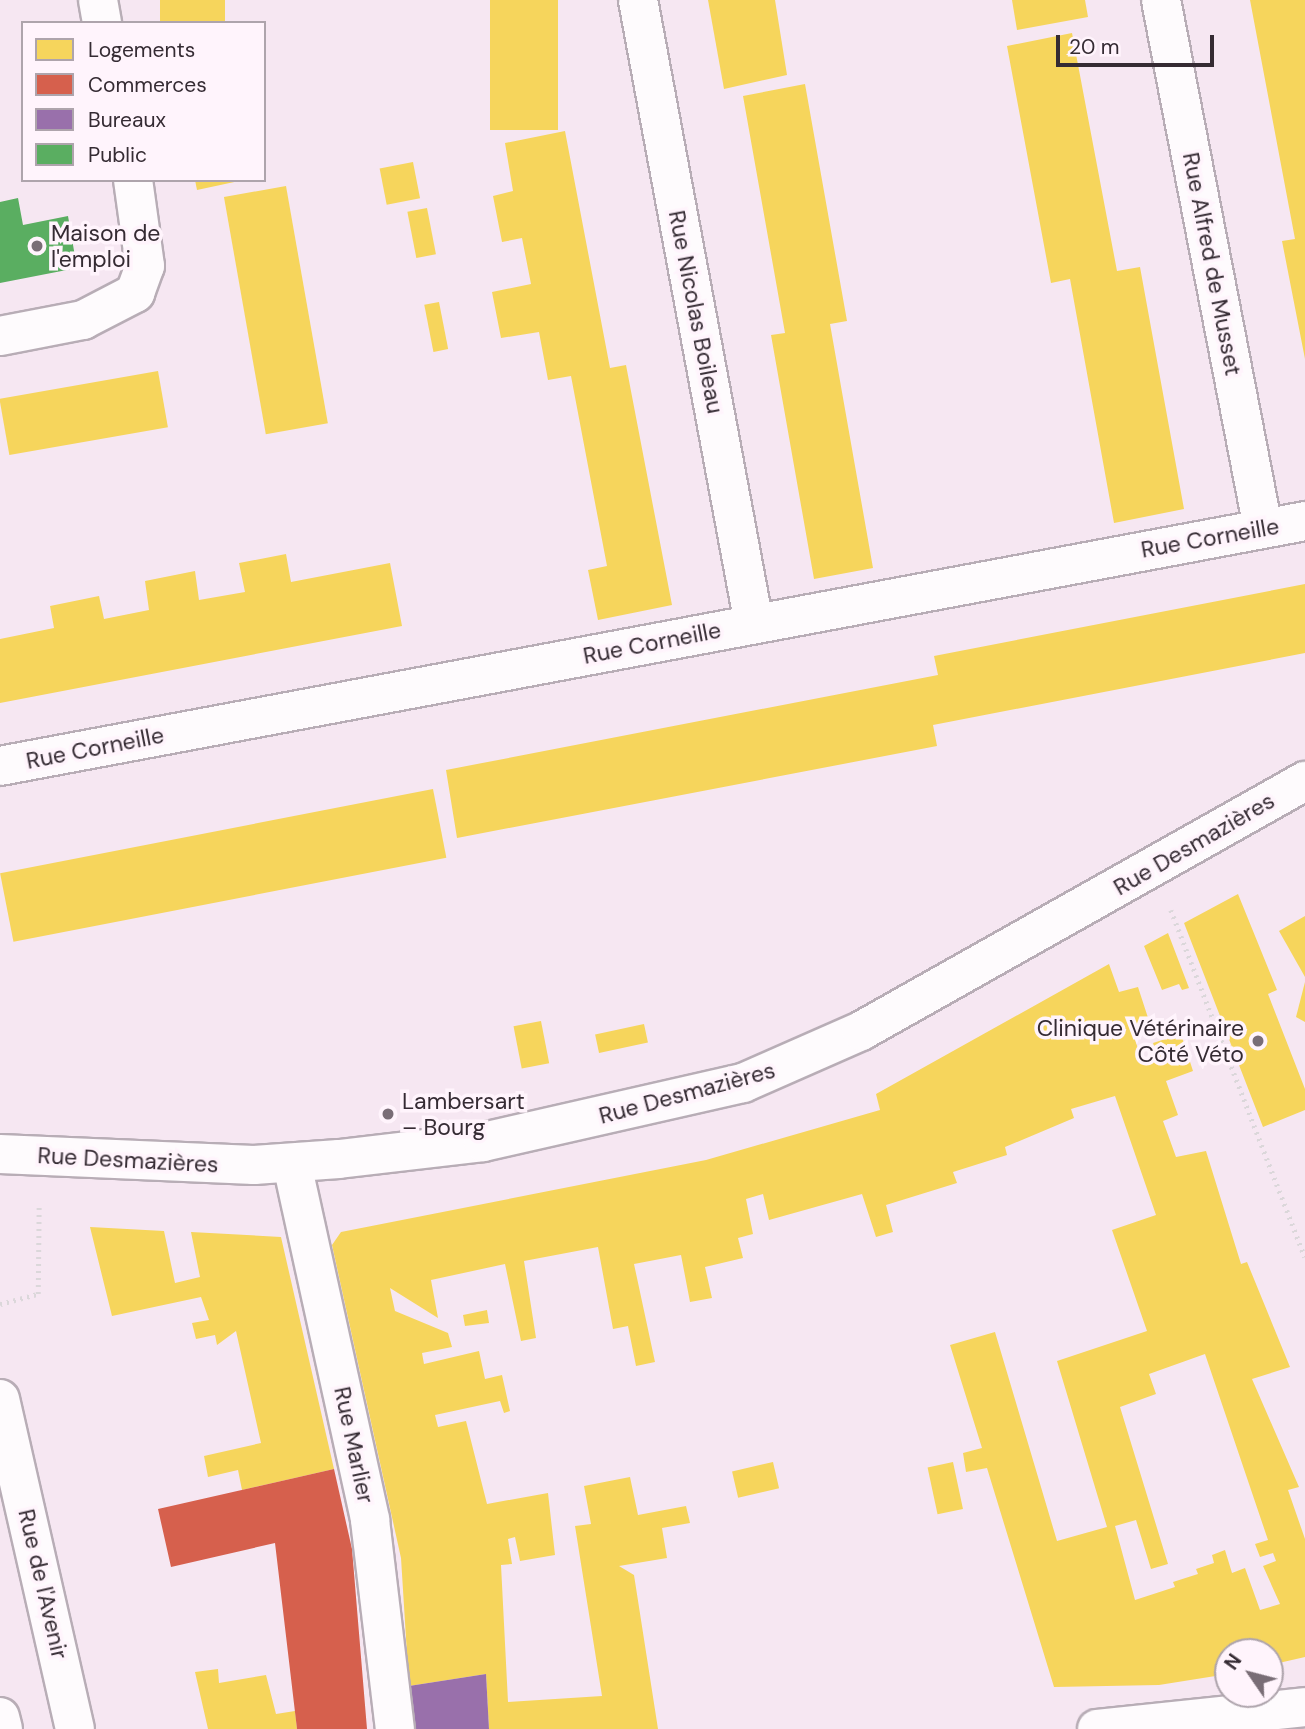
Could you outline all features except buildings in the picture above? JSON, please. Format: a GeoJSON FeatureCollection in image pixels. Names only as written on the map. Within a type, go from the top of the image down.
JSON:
{"type":"FeatureCollection","features":[{"type":"Feature","properties":{"kind":"street"},"geometry":{"type":"LineString","coordinates":[[98,0],[102,21]]}},
{"type":"Feature","properties":{"kind":"street","name":"Rue Nicolas Boileau"},"geometry":{"type":"LineString","coordinates":[[638,0],[754,624]]}},
{"type":"Feature","properties":{"kind":"street","name":"Rue Alfred de Musset"},"geometry":{"type":"LineString","coordinates":[[1161,0],[1263,528]]}},
{"type":"Feature","properties":{"kind":"street"},"geometry":{"type":"LineString","coordinates":[[0,336],[83,320],[135,293],[145,266],[133,182]]}},
{"type":"Feature","properties":{"kind":"street","name":"Rue Corneille"},"geometry":{"type":"LineString","coordinates":[[0,766],[1305,521]]}},
{"type":"Feature","properties":{"kind":"street","name":"Rue Desmazières"},"geometry":{"type":"LineString","coordinates":[[0,1154],[292,1164],[483,1142],[772,1073],[861,1031],[1305,781]]}},
{"type":"Feature","properties":{"kind":"street","name":"Rue Marlier"},"geometry":{"type":"LineString","coordinates":[[292,1164],[370,1520],[396,1729]]}},
{"type":"Feature","properties":{"kind":"street","name":"Rue de l'Avenir"},"geometry":{"type":"LineString","coordinates":[[0,1399],[75,1729]]}},
{"type":"Feature","properties":{"kind":"street"},"geometry":{"type":"LineString","coordinates":[[1097,1729],[1305,1707]]}},
{"type":"Feature","properties":{"kind":"street"},"geometry":{"type":"LineString","coordinates":[[0,1717],[3,1729]]}},
{"type":"Feature","properties":{"kind":"path"},"geometry":{"type":"LineString","coordinates":[[1154,866],[1305,1257]]}},
{"type":"Feature","properties":{"kind":"path"},"geometry":{"type":"LineString","coordinates":[[0,1304],[38,1294],[39,1156]]}},
{"type":"Feature","properties":{"kind":"place","name":"Maison de l'emploi"},"geometry":{"type":"Point","coordinates":[37,246]}},
{"type":"Feature","properties":{"kind":"place","name":"Clinique Vétérinaire Côté Véto"},"geometry":{"type":"Point","coordinates":[1258,1041]}},
{"type":"Feature","properties":{"kind":"place","name":"Lambersart – Bourg"},"geometry":{"type":"Point","coordinates":[388,1114]}}]}
